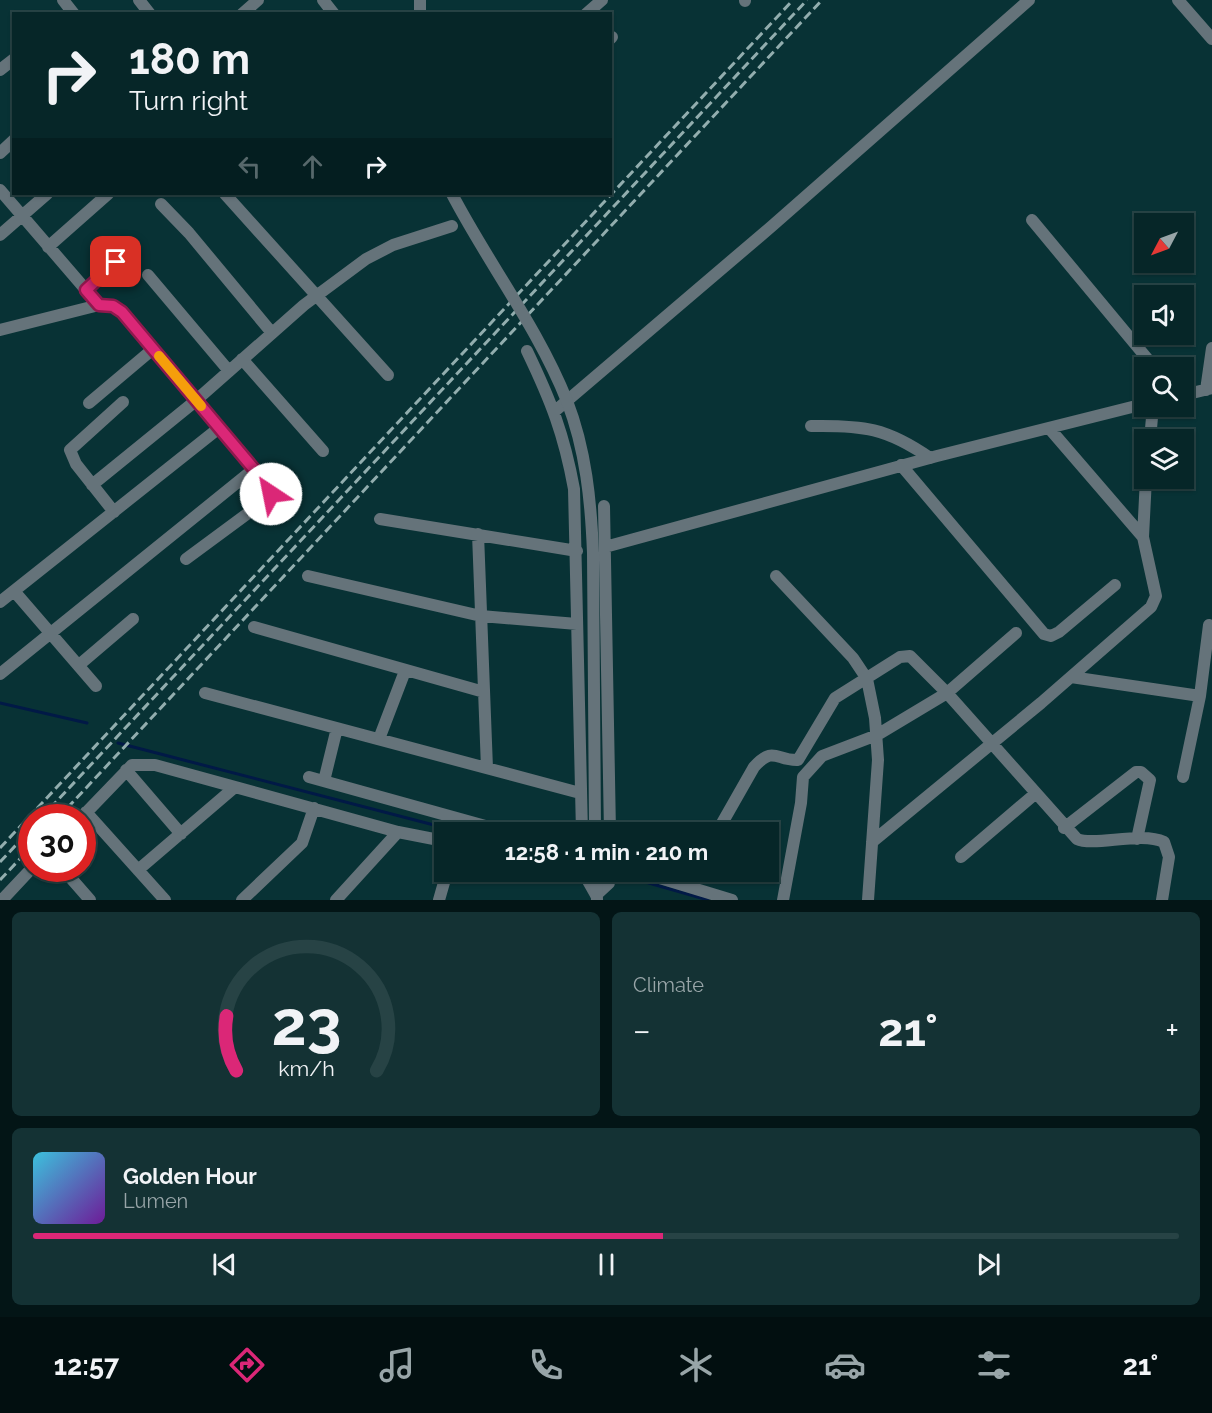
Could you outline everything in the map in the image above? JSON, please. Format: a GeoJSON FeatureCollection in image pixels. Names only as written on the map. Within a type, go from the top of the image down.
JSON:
{"type":"FeatureCollection","features":[{"type":"Feature","properties":{"kind":"street"},"geometry":{"type":"LineString","coordinates":[[139,0],[148,12]]}},
{"type":"Feature","properties":{"kind":"street"},"geometry":{"type":"LineString","coordinates":[[323,0],[332,12]]}},
{"type":"Feature","properties":{"kind":"street"},"geometry":{"type":"LineString","coordinates":[[588,12],[601,0]]}},
{"type":"Feature","properties":{"kind":"street"},"geometry":{"type":"LineString","coordinates":[[555,411],[772,226],[1029,0]]}},
{"type":"Feature","properties":{"kind":"street"},"geometry":{"type":"LineString","coordinates":[[1178,0],[1212,39]]}},
{"type":"Feature","properties":{"kind":"street"},"geometry":{"type":"LineString","coordinates":[[0,70],[12,60]]}},
{"type":"Feature","properties":{"kind":"street"},"geometry":{"type":"LineString","coordinates":[[0,153],[12,142]]}},
{"type":"Feature","properties":{"kind":"street"},"geometry":{"type":"LineString","coordinates":[[0,190],[99,305]]}},
{"type":"Feature","properties":{"kind":"street"},"geometry":{"type":"LineString","coordinates":[[0,234],[46,195]]}},
{"type":"Feature","properties":{"kind":"street"},"geometry":{"type":"LineString","coordinates":[[48,247],[107,195]]}},
{"type":"Feature","properties":{"kind":"street"},"geometry":{"type":"LineString","coordinates":[[226,195],[315,297],[388,375]]}},
{"type":"Feature","properties":{"kind":"street"},"geometry":{"type":"LineString","coordinates":[[453,195],[561,390],[582,447],[590,496],[594,553],[595,822]]}},
{"type":"Feature","properties":{"kind":"street"},"geometry":{"type":"LineString","coordinates":[[160,204],[189,233],[272,333]]}},
{"type":"Feature","properties":{"kind":"street"},"geometry":{"type":"LineString","coordinates":[[1032,220],[1146,357]]}},
{"type":"Feature","properties":{"kind":"street"},"geometry":{"type":"LineString","coordinates":[[92,485],[196,400],[315,297],[366,259],[393,245],[452,226]]}},
{"type":"Feature","properties":{"kind":"street"},"geometry":{"type":"LineString","coordinates":[[86,290],[131,248]]}},
{"type":"Feature","properties":{"kind":"street"},"geometry":{"type":"LineString","coordinates":[[148,274],[229,371]]}},
{"type":"Feature","properties":{"kind":"street"},"geometry":{"type":"LineString","coordinates":[[0,330],[99,305],[113,306],[122,312],[269,487],[269,497],[186,559]]}},
{"type":"Feature","properties":{"kind":"street"},"geometry":{"type":"LineString","coordinates":[[1194,393],[1209,389],[1212,348]]}},
{"type":"Feature","properties":{"kind":"street"},"geometry":{"type":"LineString","coordinates":[[89,403],[153,349]]}},
{"type":"Feature","properties":{"kind":"street"},"geometry":{"type":"LineString","coordinates":[[526,351],[555,411],[565,439],[574,489],[581,822]]}},
{"type":"Feature","properties":{"kind":"street"},"geometry":{"type":"LineString","coordinates":[[242,359],[323,451]]}},
{"type":"Feature","properties":{"kind":"street"},"geometry":{"type":"LineString","coordinates":[[114,512],[75,464],[70,450],[123,402]]}},
{"type":"Feature","properties":{"kind":"street"},"geometry":{"type":"LineString","coordinates":[[605,547],[901,465],[1134,407]]}},
{"type":"Feature","properties":{"kind":"street"},"geometry":{"type":"LineString","coordinates":[[811,426],[846,425],[885,432],[902,439],[930,458]]}},
{"type":"Feature","properties":{"kind":"street"},"geometry":{"type":"LineString","coordinates":[[0,602],[219,428]]}},
{"type":"Feature","properties":{"kind":"street"},"geometry":{"type":"LineString","coordinates":[[1049,428],[1143,537]]}},
{"type":"Feature","properties":{"kind":"street"},"geometry":{"type":"LineString","coordinates":[[901,465],[1044,634],[1051,636],[1059,632],[1114,585]]}},
{"type":"Feature","properties":{"kind":"street"},"geometry":{"type":"LineString","coordinates":[[0,674],[254,469]]}},
{"type":"Feature","properties":{"kind":"street"},"geometry":{"type":"LineString","coordinates":[[872,842],[1145,614],[1154,602],[1156,588],[1143,537],[1145,489]]}},
{"type":"Feature","properties":{"kind":"street"},"geometry":{"type":"LineString","coordinates":[[604,506],[610,822]]}},
{"type":"Feature","properties":{"kind":"street"},"geometry":{"type":"LineString","coordinates":[[380,519],[577,551]]}},
{"type":"Feature","properties":{"kind":"street"},"geometry":{"type":"LineString","coordinates":[[478,534],[487,768]]}},
{"type":"Feature","properties":{"kind":"street"},"geometry":{"type":"LineString","coordinates":[[308,576],[481,616],[577,624]]}},
{"type":"Feature","properties":{"kind":"street"},"geometry":{"type":"LineString","coordinates":[[776,576],[853,658],[867,679],[877,735],[878,760],[868,900]]}},
{"type":"Feature","properties":{"kind":"street"},"geometry":{"type":"LineString","coordinates":[[14,591],[96,686]]}},
{"type":"Feature","properties":{"kind":"street"},"geometry":{"type":"LineString","coordinates":[[79,665],[133,619]]}},
{"type":"Feature","properties":{"kind":"street"},"geometry":{"type":"LineString","coordinates":[[1183,777],[1200,696],[1209,625]]}},
{"type":"Feature","properties":{"kind":"street"},"geometry":{"type":"LineString","coordinates":[[254,627],[484,692]]}},
{"type":"Feature","properties":{"kind":"street"},"geometry":{"type":"LineString","coordinates":[[783,900],[801,803],[803,777],[822,756],[877,735],[947,693],[1016,633]]}},
{"type":"Feature","properties":{"kind":"street"},"geometry":{"type":"LineString","coordinates":[[723,822],[759,762],[772,754],[794,760],[802,757],[835,698],[842,691],[867,679],[900,657],[910,656],[947,693],[1065,828],[1081,842],[1161,840],[1168,849],[1162,900]]}},
{"type":"Feature","properties":{"kind":"street"},"geometry":{"type":"LineString","coordinates":[[379,739],[405,671]]}},
{"type":"Feature","properties":{"kind":"street"},"geometry":{"type":"LineString","coordinates":[[1071,677],[1200,696]]}},
{"type":"Feature","properties":{"kind":"street"},"geometry":{"type":"LineString","coordinates":[[205,693],[580,794]]}},
{"type":"Feature","properties":{"kind":"street"},"geometry":{"type":"LineString","coordinates":[[324,781],[337,728]]}},
{"type":"Feature","properties":{"kind":"street"},"geometry":{"type":"LineString","coordinates":[[94,804],[126,770],[142,764],[155,765],[398,832],[434,839]]}},
{"type":"Feature","properties":{"kind":"street"},"geometry":{"type":"LineString","coordinates":[[126,770],[182,834]]}},
{"type":"Feature","properties":{"kind":"street"},"geometry":{"type":"LineString","coordinates":[[1065,828],[1136,772],[1141,772],[1150,780],[1137,839]]}},
{"type":"Feature","properties":{"kind":"street"},"geometry":{"type":"LineString","coordinates":[[309,777],[471,822]]}},
{"type":"Feature","properties":{"kind":"street"},"geometry":{"type":"LineString","coordinates":[[138,870],[235,787]]}},
{"type":"Feature","properties":{"kind":"street"},"geometry":{"type":"LineString","coordinates":[[961,856],[1035,794]]}},
{"type":"Feature","properties":{"kind":"street"},"geometry":{"type":"LineString","coordinates":[[242,900],[302,843],[314,808]]}},
{"type":"Feature","properties":{"kind":"street"},"geometry":{"type":"LineString","coordinates":[[96,828],[165,900]]}},
{"type":"Feature","properties":{"kind":"street"},"geometry":{"type":"LineString","coordinates":[[336,900],[398,832]]}},
{"type":"Feature","properties":{"kind":"street"},"geometry":{"type":"LineString","coordinates":[[2,900],[19,882]]}},
{"type":"Feature","properties":{"kind":"street"},"geometry":{"type":"LineString","coordinates":[[74,882],[90,900]]}},
{"type":"Feature","properties":{"kind":"street"},"geometry":{"type":"LineString","coordinates":[[439,900],[444,882]]}},
{"type":"Feature","properties":{"kind":"street"},"geometry":{"type":"LineString","coordinates":[[588,882],[596,898]]}},
{"type":"Feature","properties":{"kind":"street"},"geometry":{"type":"LineString","coordinates":[[596,882],[596,898]]}},
{"type":"Feature","properties":{"kind":"street"},"geometry":{"type":"LineString","coordinates":[[596,898],[609,882]]}},
{"type":"Feature","properties":{"kind":"street"},"geometry":{"type":"LineString","coordinates":[[674,882],[732,900]]}},
{"type":"Feature","properties":{"kind":"street"},"geometry":{"type":"LineString","coordinates":[[687,886],[689,882]]}},
{"type":"Feature","properties":{"kind":"waterway"},"geometry":{"type":"LineString","coordinates":[[0,703],[87,723]]}},
{"type":"Feature","properties":{"kind":"waterway"},"geometry":{"type":"LineString","coordinates":[[118,743],[434,825]]}},
{"type":"Feature","properties":{"kind":"waterway"},"geometry":{"type":"LineString","coordinates":[[645,882],[708,900]]}},
{"type":"Feature","properties":{"kind":"railway"},"geometry":{"type":"LineString","coordinates":[[612,194],[793,0]]}},
{"type":"Feature","properties":{"kind":"railway"},"geometry":{"type":"LineString","coordinates":[[54,804],[807,0]]}},
{"type":"Feature","properties":{"kind":"railway"},"geometry":{"type":"LineString","coordinates":[[71,804],[822,0]]}},
{"type":"Feature","properties":{"kind":"railway"},"geometry":{"type":"LineString","coordinates":[[0,848],[611,195]]}},
{"type":"Feature","properties":{"kind":"railway"},"geometry":{"type":"LineString","coordinates":[[0,862],[18,843]]}},
{"type":"Feature","properties":{"kind":"railway"},"geometry":{"type":"LineString","coordinates":[[0,880],[18,861]]}},
{"type":"Feature","properties":{"kind":"slow traffic"},"geometry":{"type":"LineString","coordinates":[[159,356],[201,406]]}},
{"type":"Feature","properties":{"kind":"route"},"geometry":{"type":"LineString","coordinates":[[116,262],[86,290],[99,305],[113,306],[122,312],[269,487],[271,494]]}}]}
